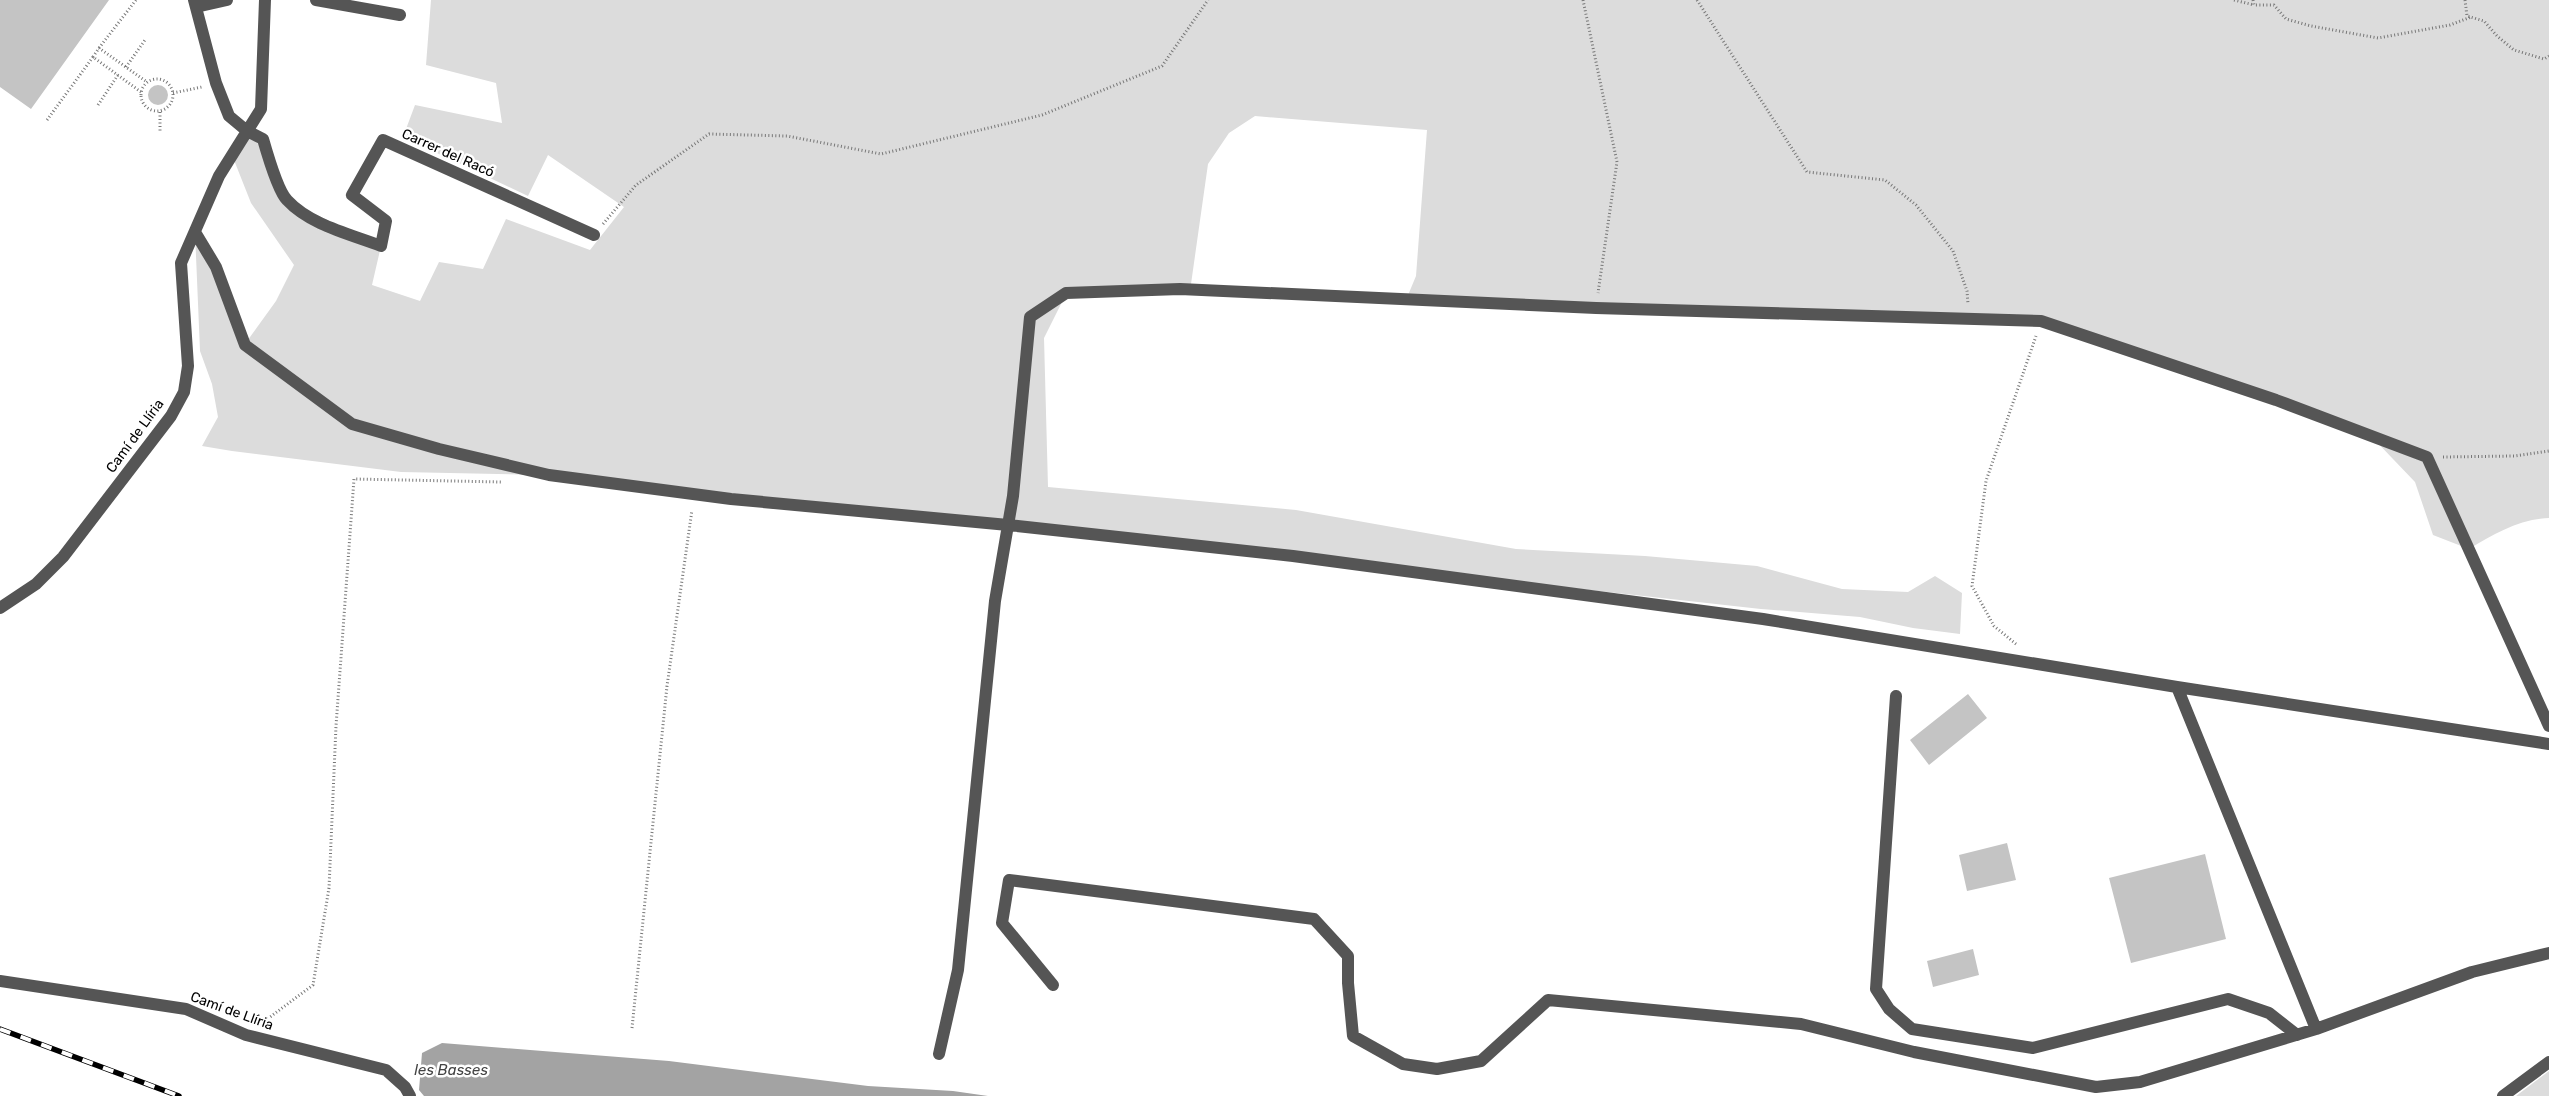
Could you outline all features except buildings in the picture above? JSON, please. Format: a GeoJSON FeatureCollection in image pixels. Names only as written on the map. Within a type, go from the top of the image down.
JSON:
{"type":"FeatureCollection","features":[{"type":"Feature","properties":{"kind":"street"},"geometry":{"type":"LineString","coordinates":[[226,0],[195,3],[216,83],[228,116],[247,131]]}},
{"type":"Feature","properties":{"kind":"street","name":"Camí de Llíria"},"geometry":{"type":"LineString","coordinates":[[0,608],[36,584],[63,557],[171,416],[184,392],[188,366],[181,263],[219,176],[261,109],[265,0]]}},
{"type":"Feature","properties":{"kind":"street"},"geometry":{"type":"LineString","coordinates":[[316,0],[400,14]]}},
{"type":"Feature","properties":{"kind":"street","name":"Carrer del Racó"},"geometry":{"type":"LineString","coordinates":[[247,131],[263,139],[268,157],[286,200],[307,216],[380,246],[386,221],[352,195],[383,140],[594,235]]}},
{"type":"Feature","properties":{"kind":"street"},"geometry":{"type":"LineString","coordinates":[[195,232],[216,267],[245,345],[352,424],[439,449],[549,475],[694,494],[1008,525],[1312,558],[1763,619],[2177,687],[2549,744]]}},
{"type":"Feature","properties":{"kind":"street"},"geometry":{"type":"LineString","coordinates":[[939,1054],[958,970],[995,601],[1008,525],[1030,317],[1066,293],[1180,289],[1596,308],[2041,321],[2276,400],[2427,457],[2549,726]]}},
{"type":"Feature","properties":{"kind":"street"},"geometry":{"type":"LineString","coordinates":[[2177,687],[2316,1029]]}},
{"type":"Feature","properties":{"kind":"street"},"geometry":{"type":"LineString","coordinates":[[1896,696],[1876,989],[1889,1009],[1912,1029],[2033,1048],[2228,999],[2269,1013],[2297,1035]]}},
{"type":"Feature","properties":{"kind":"street"},"geometry":{"type":"LineString","coordinates":[[1054,985],[1002,923],[1009,880],[1314,919],[1348,956],[1348,983],[1353,1036],[1403,1064],[1437,1069],[1481,1061],[1548,1000],[1801,1024],[1914,1052],[2096,1087],[2140,1082],[2316,1029],[2472,972],[2549,953]]}},
{"type":"Feature","properties":{"kind":"street","name":"Camí de Llíria"},"geometry":{"type":"LineString","coordinates":[[0,981],[186,1009],[246,1035],[386,1070],[405,1087],[410,1096]]}},
{"type":"Feature","properties":{"kind":"street"},"geometry":{"type":"LineString","coordinates":[[2503,1096],[2549,1062]]}},
{"type":"Feature","properties":{"kind":"path"},"geometry":{"type":"LineString","coordinates":[[47,120],[136,0]]}},
{"type":"Feature","properties":{"kind":"path"},"geometry":{"type":"LineString","coordinates":[[594,235],[636,185],[709,134],[787,136],[880,154],[1042,115],[1162,66],[1208,0]]}},
{"type":"Feature","properties":{"kind":"path"},"geometry":{"type":"LineString","coordinates":[[1583,0],[1617,162],[1596,308]]}},
{"type":"Feature","properties":{"kind":"path"},"geometry":{"type":"LineString","coordinates":[[1697,0],[1807,172],[1886,180],[1916,205],[1953,251],[1967,291],[1968,319]]}},
{"type":"Feature","properties":{"kind":"path"},"geometry":{"type":"LineString","coordinates":[[2234,0],[2254,6],[2274,5],[2286,18],[2311,26],[2378,38],[2450,25],[2471,17]]}},
{"type":"Feature","properties":{"kind":"path"},"geometry":{"type":"LineString","coordinates":[[2253,0],[2254,6]]}},
{"type":"Feature","properties":{"kind":"path"},"geometry":{"type":"LineString","coordinates":[[2465,0],[2467,16],[2484,21],[2497,36],[2514,50],[2544,59],[2549,56]]}},
{"type":"Feature","properties":{"kind":"path"},"geometry":{"type":"LineString","coordinates":[[126,67],[145,40]]}},
{"type":"Feature","properties":{"kind":"path"},"geometry":{"type":"LineString","coordinates":[[99,48],[147,82]]}},
{"type":"Feature","properties":{"kind":"path"},"geometry":{"type":"LineString","coordinates":[[93,57],[141,92],[145,107],[154,112],[160,112],[169,106],[173,93],[171,87],[163,80],[147,82],[141,92]]}},
{"type":"Feature","properties":{"kind":"path"},"geometry":{"type":"LineString","coordinates":[[98,105],[118,75]]}},
{"type":"Feature","properties":{"kind":"path"},"geometry":{"type":"LineString","coordinates":[[173,93],[216,83]]}},
{"type":"Feature","properties":{"kind":"path"},"geometry":{"type":"LineString","coordinates":[[160,112],[160,132]]}},
{"type":"Feature","properties":{"kind":"path"},"geometry":{"type":"LineString","coordinates":[[2041,321],[1986,481],[1972,586],[1994,626],[2041,665]]}},
{"type":"Feature","properties":{"kind":"path"},"geometry":{"type":"LineString","coordinates":[[2427,457],[2514,456],[2549,451]]}},
{"type":"Feature","properties":{"kind":"path"},"geometry":{"type":"LineString","coordinates":[[246,1035],[313,985],[329,888],[336,726],[354,479],[507,481]]}},
{"type":"Feature","properties":{"kind":"path"},"geometry":{"type":"LineString","coordinates":[[632,1028],[667,686],[694,494]]}},
{"type":"Feature","properties":{"kind":"shaded area"},"geometry":{"type":"Polygon","coordinates":[[[431,0],[2549,0],[2549,518],[2517,524],[2469,549],[2433,535],[2415,482],[2371,436],[2041,321],[1406,300],[1416,276],[1427,130],[1255,116],[1229,133],[1208,164],[1191,284],[1066,294],[1044,338],[1048,487],[1296,510],[1516,549],[1645,556],[1757,566],[1842,589],[1908,592],[1935,576],[1962,593],[1960,634],[1913,628],[1860,617],[1761,609],[549,475],[401,472],[202,446],[218,417],[212,384],[200,351],[195,232],[245,344],[276,301],[294,265],[251,203],[232,155],[247,131],[263,139],[286,200],[381,246],[372,285],[420,301],[439,262],[483,269],[506,219],[590,250],[624,207],[548,155],[528,196],[403,137],[415,105],[502,123],[496,83],[426,65],[431,0]]]}},
{"type":"Feature","properties":{"kind":"shaded area"},"geometry":{"type":"Polygon","coordinates":[[[2549,1071],[2549,1096],[2516,1096],[2549,1071]]]}},
{"type":"Feature","properties":{"kind":"water","name":"les Basses"},"geometry":{"type":"Polygon","coordinates":[[[442,1043],[669,1061],[868,1086],[953,1091],[988,1096],[424,1096],[419,1090],[422,1053],[442,1043]]]}},
{"type":"Feature","properties":{"kind":"railway"},"geometry":{"type":"LineString","coordinates":[[0,1029],[179,1096]]}}]}
